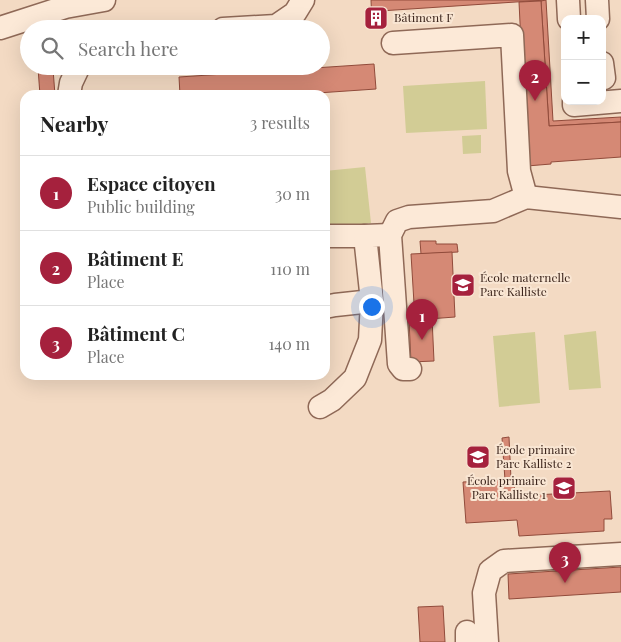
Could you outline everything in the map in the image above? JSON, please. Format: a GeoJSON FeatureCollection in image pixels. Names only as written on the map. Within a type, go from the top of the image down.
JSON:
{"type":"FeatureCollection","features":[{"type":"Feature","properties":{"kind":"street"},"geometry":{"type":"LineString","coordinates":[[25,20],[65,7],[104,0]]}},
{"type":"Feature","properties":{"kind":"street"},"geometry":{"type":"LineString","coordinates":[[284,20],[295,12],[303,0]]}},
{"type":"Feature","properties":{"kind":"street"},"geometry":{"type":"LineString","coordinates":[[568,0],[569,15]]}},
{"type":"Feature","properties":{"kind":"street"},"geometry":{"type":"LineString","coordinates":[[596,0],[598,15]]}},
{"type":"Feature","properties":{"kind":"street"},"geometry":{"type":"LineString","coordinates":[[0,28],[20,22]]}},
{"type":"Feature","properties":{"kind":"street"},"geometry":{"type":"LineString","coordinates":[[393,43],[512,35],[519,171],[526,197]]}},
{"type":"Feature","properties":{"kind":"street"},"geometry":{"type":"LineString","coordinates":[[70,90],[75,75]]}},
{"type":"Feature","properties":{"kind":"street"},"geometry":{"type":"LineString","coordinates":[[606,102],[621,101]]}},
{"type":"Feature","properties":{"kind":"street"},"geometry":{"type":"LineString","coordinates":[[410,369],[403,369],[399,364],[390,235],[397,222],[409,217],[493,211],[526,197],[621,207]]}},
{"type":"Feature","properties":{"kind":"street"},"geometry":{"type":"LineString","coordinates":[[330,236],[390,235]]}},
{"type":"Feature","properties":{"kind":"street"},"geometry":{"type":"LineString","coordinates":[[320,407],[332,400],[355,378],[370,340],[372,301],[365,236]]}},
{"type":"Feature","properties":{"kind":"street"},"geometry":{"type":"LineString","coordinates":[[330,306],[372,301]]}},
{"type":"Feature","properties":{"kind":"street"},"geometry":{"type":"LineString","coordinates":[[487,642],[484,593],[490,571],[504,561],[621,554]]}},
{"type":"Feature","properties":{"kind":"shaded area"},"geometry":{"type":"Polygon","coordinates":[[[485,81],[487,129],[406,133],[403,86],[485,81]]]}},
{"type":"Feature","properties":{"kind":"shaded area"},"geometry":{"type":"Polygon","coordinates":[[[481,135],[481,153],[463,154],[462,136],[481,135]]]}},
{"type":"Feature","properties":{"kind":"shaded area"},"geometry":{"type":"Polygon","coordinates":[[[365,167],[371,223],[330,229],[330,170],[365,167]]]}},
{"type":"Feature","properties":{"kind":"shaded area"},"geometry":{"type":"Polygon","coordinates":[[[596,331],[601,388],[569,390],[564,335],[596,331]]]}},
{"type":"Feature","properties":{"kind":"shaded area"},"geometry":{"type":"Polygon","coordinates":[[[535,332],[540,403],[499,407],[493,336],[535,332]]]}},
{"type":"Feature","properties":{"kind":"building","name":"Bâtiment F"},"geometry":{"type":"Polygon","coordinates":[[[371,0],[546,0],[380,11],[381,24],[372,25],[371,0]]]}},
{"type":"Feature","properties":{"kind":"building"},"geometry":{"type":"Polygon","coordinates":[[[546,0],[553,121],[621,117],[621,122],[549,126],[541,1],[546,0]]]}},
{"type":"Feature","properties":{"kind":"building"},"geometry":{"type":"Polygon","coordinates":[[[541,1],[549,126],[621,122],[621,157],[551,162],[551,164],[527,166],[519,2],[541,1]]]}},
{"type":"Feature","properties":{"kind":"building"},"geometry":{"type":"Polygon","coordinates":[[[374,64],[376,89],[330,92],[330,90],[180,90],[179,77],[209,75],[330,75],[330,67],[374,64]]]}},
{"type":"Feature","properties":{"kind":"building"},"geometry":{"type":"Polygon","coordinates":[[[39,75],[53,75],[55,90],[40,90],[39,75]]]}},
{"type":"Feature","properties":{"kind":"building"},"geometry":{"type":"Polygon","coordinates":[[[420,241],[436,241],[436,244],[457,244],[458,252],[421,254],[420,241]]]}},
{"type":"Feature","properties":{"kind":"building"},"geometry":{"type":"Polygon","coordinates":[[[452,252],[455,317],[415,320],[411,254],[452,252]]]}},
{"type":"Feature","properties":{"kind":"building"},"geometry":{"type":"Polygon","coordinates":[[[432,318],[434,361],[411,362],[409,320],[432,318]]]}},
{"type":"Feature","properties":{"kind":"building"},"geometry":{"type":"Polygon","coordinates":[[[509,437],[511,479],[505,480],[502,438],[509,437]]]}},
{"type":"Feature","properties":{"kind":"building"},"geometry":{"type":"Polygon","coordinates":[[[514,479],[515,496],[610,491],[612,519],[604,519],[604,531],[519,536],[517,520],[466,523],[463,482],[514,479]]]}},
{"type":"Feature","properties":{"kind":"building"},"geometry":{"type":"Polygon","coordinates":[[[621,567],[621,592],[509,599],[508,574],[621,567]]]}},
{"type":"Feature","properties":{"kind":"building"},"geometry":{"type":"Polygon","coordinates":[[[443,606],[445,642],[420,642],[418,607],[443,606]]]}},
{"type":"Feature","properties":{"kind":"place","name":"Bâtiment F"},"geometry":{"type":"Point","coordinates":[376,18]}},
{"type":"Feature","properties":{"kind":"place","name":"Bâtiment E"},"geometry":{"type":"Point","coordinates":[535,101]}},
{"type":"Feature","properties":{"kind":"place","name":"École maternelle Parc Kalliste"},"geometry":{"type":"Point","coordinates":[463,285]}},
{"type":"Feature","properties":{"kind":"place","name":"Espace citoyen"},"geometry":{"type":"Point","coordinates":[422,340]}},
{"type":"Feature","properties":{"kind":"place","name":"École primaire Parc Kalliste 2"},"geometry":{"type":"Point","coordinates":[478,457]}},
{"type":"Feature","properties":{"kind":"place","name":"École primaire Parc Kalliste 1"},"geometry":{"type":"Point","coordinates":[564,488]}},
{"type":"Feature","properties":{"kind":"place","name":"Bâtiment C"},"geometry":{"type":"Point","coordinates":[565,583]}}]}
